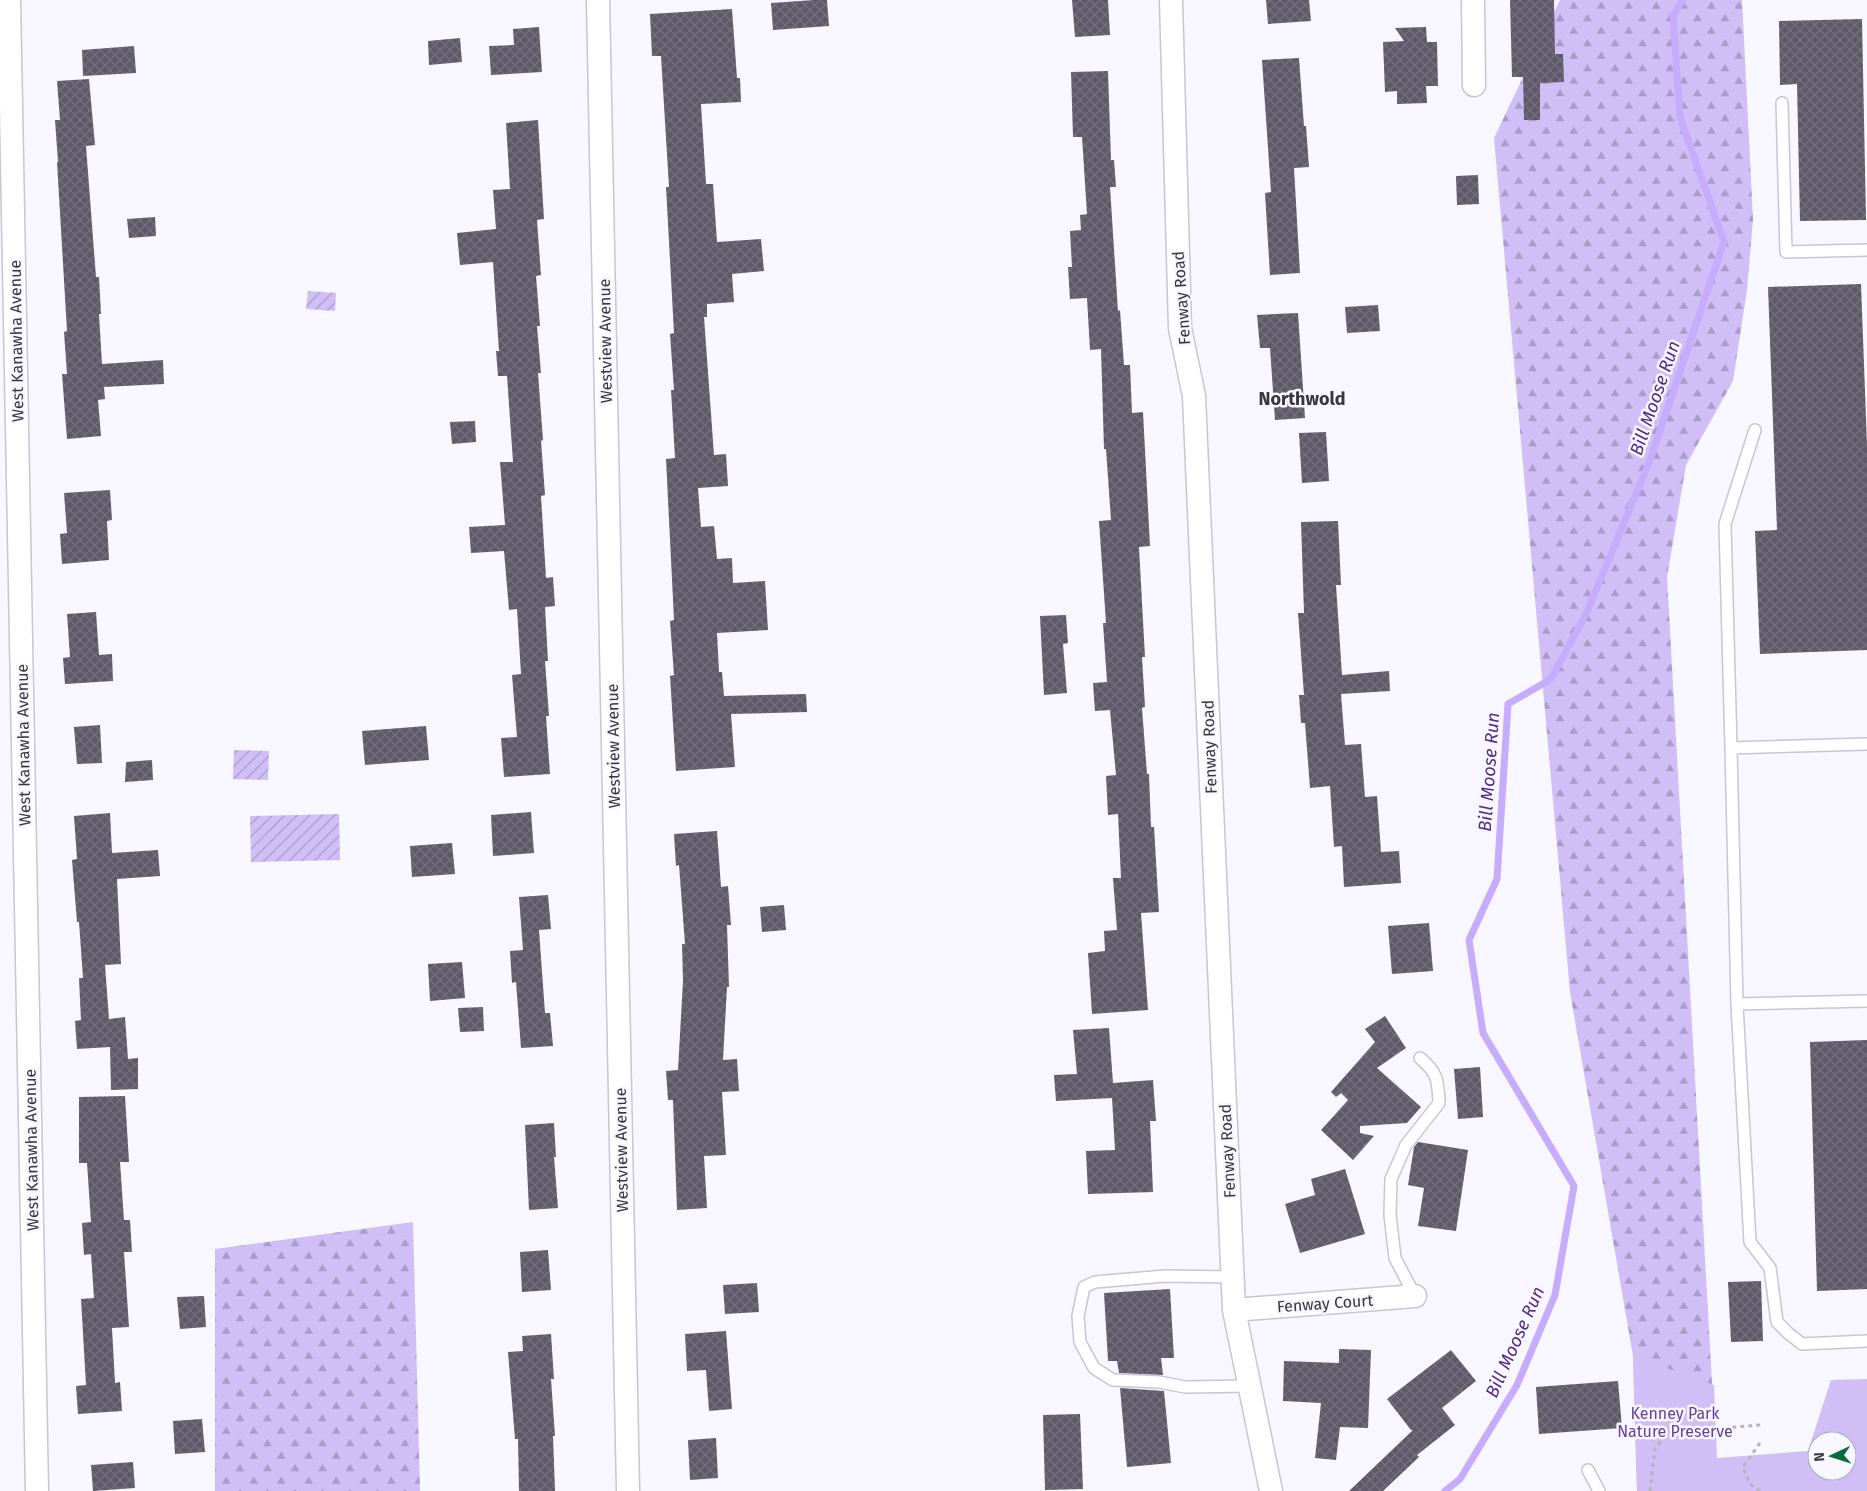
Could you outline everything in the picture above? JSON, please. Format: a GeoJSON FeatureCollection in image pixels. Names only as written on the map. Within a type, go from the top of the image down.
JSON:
{"type":"FeatureCollection","features":[{"type":"Feature","properties":{"kind":"street","name":"West Kanawha Avenue"},"geometry":{"type":"LineString","coordinates":[[9,0],[5,73],[37,1491]]}},
{"type":"Feature","properties":{"kind":"street","name":"Westview Avenue"},"geometry":{"type":"LineString","coordinates":[[598,0],[628,1491]]}},
{"type":"Feature","properties":{"kind":"street","name":"Fenway Road"},"geometry":{"type":"LineString","coordinates":[[1171,0],[1180,328],[1194,396],[1234,1310],[1270,1491]]}},
{"type":"Feature","properties":{"kind":"street"},"geometry":{"type":"LineString","coordinates":[[1473,0],[1474,85]]}},
{"type":"Feature","properties":{"kind":"street","name":"Fenway Court"},"geometry":{"type":"LineString","coordinates":[[1234,1310],[1415,1296]]}},
{"type":"Feature","properties":{"kind":"lane"},"geometry":{"type":"LineString","coordinates":[[1782,103],[1786,252],[1867,250]]}},
{"type":"Feature","properties":{"kind":"lane"},"geometry":{"type":"LineString","coordinates":[[1755,430],[1725,524],[1738,1004],[1750,1242],[1770,1268],[1778,1322],[1788,1333],[1802,1344],[1867,1341]]}},
{"type":"Feature","properties":{"kind":"lane"},"geometry":{"type":"LineString","coordinates":[[1731,748],[1867,744]]}},
{"type":"Feature","properties":{"kind":"lane"},"geometry":{"type":"LineString","coordinates":[[1738,1004],[1867,1000]]}},
{"type":"Feature","properties":{"kind":"lane"},"geometry":{"type":"LineString","coordinates":[[1415,1296],[1395,1258],[1390,1216],[1391,1180],[1406,1145],[1439,1103],[1439,1087],[1433,1068],[1420,1058]]}},
{"type":"Feature","properties":{"kind":"lane"},"geometry":{"type":"LineString","coordinates":[[1233,1277],[1165,1276],[1095,1282],[1084,1287],[1078,1316],[1080,1342],[1094,1368],[1113,1380],[1159,1382],[1185,1387],[1250,1386]]}},
{"type":"Feature","properties":{"kind":"lane"},"geometry":{"type":"LineString","coordinates":[[1588,1470],[1599,1491]]}},
{"type":"Feature","properties":{"kind":"path"},"geometry":{"type":"LineString","coordinates":[[1650,1491],[1655,1448],[1670,1432],[1761,1424]]}},
{"type":"Feature","properties":{"kind":"path"},"geometry":{"type":"LineString","coordinates":[[1760,1491],[1750,1484],[1744,1467],[1762,1440]]}},
{"type":"Feature","properties":{"kind":"green space","name":"Kenney Park Nature Preserve"},"geometry":{"type":"Polygon","coordinates":[[[1560,0],[1742,0],[1753,220],[1747,290],[1733,381],[1686,465],[1667,577],[1718,1491],[1637,1491],[1633,1356],[1570,992],[1494,138],[1560,0]]]}},
{"type":"Feature","properties":{"kind":"green space"},"geometry":{"type":"Polygon","coordinates":[[[308,291],[336,293],[335,311],[306,309],[308,291]]]}},
{"type":"Feature","properties":{"kind":"green space"},"geometry":{"type":"Polygon","coordinates":[[[234,750],[269,751],[268,780],[233,779],[234,750]]]}},
{"type":"Feature","properties":{"kind":"green space"},"geometry":{"type":"Polygon","coordinates":[[[339,814],[340,860],[251,862],[250,816],[339,814]]]}},
{"type":"Feature","properties":{"kind":"green space"},"geometry":{"type":"Polygon","coordinates":[[[413,1222],[420,1491],[215,1491],[215,1249],[413,1222]]]}},
{"type":"Feature","properties":{"kind":"green space","name":"Kenney Park Nature Preserve"},"geometry":{"type":"Polygon","coordinates":[[[1633,1356],[1714,1385],[1717,1458],[1807,1451],[1807,1481],[1857,1481],[1857,1431],[1814,1431],[1831,1380],[1867,1379],[1867,1491],[1637,1491],[1633,1356]]]}},
{"type":"Feature","properties":{"kind":"building"},"geometry":{"type":"Polygon","coordinates":[[[827,0],[829,26],[773,30],[771,3],[827,0]]]}},
{"type":"Feature","properties":{"kind":"building"},"geometry":{"type":"Polygon","coordinates":[[[1072,0],[1108,0],[1110,35],[1075,37],[1072,0]]]}},
{"type":"Feature","properties":{"kind":"building"},"geometry":{"type":"Polygon","coordinates":[[[1266,0],[1309,0],[1311,21],[1268,24],[1266,0]]]}},
{"type":"Feature","properties":{"kind":"building"},"geometry":{"type":"Polygon","coordinates":[[[1510,0],[1554,0],[1555,54],[1563,54],[1564,82],[1540,83],[1540,120],[1524,120],[1523,77],[1512,77],[1510,0]]]}},
{"type":"Feature","properties":{"kind":"building"},"geometry":{"type":"Polygon","coordinates":[[[732,9],[737,78],[740,78],[741,102],[701,104],[706,184],[713,184],[717,242],[761,239],[764,271],[732,274],[734,302],[707,304],[707,317],[704,317],[714,455],[726,454],[728,486],[698,488],[701,527],[714,526],[717,559],[732,558],[733,583],[765,581],[768,630],[717,633],[719,672],[722,672],[724,696],[806,694],[807,712],[731,714],[735,767],[676,771],[670,676],[674,675],[670,621],[674,620],[666,459],[675,458],[671,390],[674,390],[670,334],[674,333],[666,187],[669,187],[661,56],[652,56],[650,14],[732,9]]]}},
{"type":"Feature","properties":{"kind":"building"},"geometry":{"type":"Polygon","coordinates":[[[1862,19],[1866,220],[1800,221],[1797,84],[1780,85],[1779,21],[1862,19]]]}},
{"type":"Feature","properties":{"kind":"building"},"geometry":{"type":"Polygon","coordinates":[[[539,27],[542,72],[491,75],[489,46],[514,45],[513,29],[539,27]]]}},
{"type":"Feature","properties":{"kind":"building"},"geometry":{"type":"Polygon","coordinates":[[[1426,27],[1427,42],[1437,42],[1438,86],[1426,86],[1427,103],[1397,104],[1397,91],[1385,92],[1383,42],[1404,41],[1395,28],[1426,27]]]}},
{"type":"Feature","properties":{"kind":"building"},"geometry":{"type":"Polygon","coordinates":[[[460,38],[462,62],[429,65],[428,41],[460,38]]]}},
{"type":"Feature","properties":{"kind":"building"},"geometry":{"type":"Polygon","coordinates":[[[134,46],[136,73],[83,76],[82,50],[134,46]]]}},
{"type":"Feature","properties":{"kind":"building"},"geometry":{"type":"Polygon","coordinates":[[[1299,58],[1309,167],[1294,168],[1300,273],[1270,275],[1265,193],[1271,192],[1262,60],[1299,58]]]}},
{"type":"Feature","properties":{"kind":"building"},"geometry":{"type":"Polygon","coordinates":[[[1108,71],[1111,160],[1114,160],[1116,187],[1110,187],[1118,311],[1120,310],[1124,365],[1130,365],[1132,413],[1143,412],[1150,546],[1139,547],[1145,657],[1142,657],[1145,707],[1142,708],[1147,774],[1149,774],[1151,827],[1154,827],[1159,912],[1141,913],[1148,1010],[1092,1014],[1088,953],[1105,951],[1104,931],[1117,930],[1113,878],[1121,878],[1118,814],[1108,815],[1106,776],[1116,775],[1110,710],[1095,711],[1093,683],[1107,682],[1103,623],[1106,623],[1099,521],[1111,520],[1106,449],[1104,449],[1101,349],[1090,350],[1087,298],[1070,299],[1068,267],[1072,267],[1070,231],[1081,230],[1080,215],[1087,214],[1082,137],[1073,137],[1071,72],[1108,71]]]}},
{"type":"Feature","properties":{"kind":"building"},"geometry":{"type":"Polygon","coordinates":[[[89,79],[95,145],[86,146],[96,277],[99,277],[102,364],[163,360],[164,384],[104,387],[105,399],[98,400],[101,436],[67,439],[62,374],[67,374],[64,332],[67,331],[55,120],[60,120],[57,81],[89,79]]]}},
{"type":"Feature","properties":{"kind":"building"},"geometry":{"type":"Polygon","coordinates":[[[538,120],[544,219],[537,220],[541,275],[536,276],[540,326],[537,326],[541,373],[538,373],[545,495],[541,496],[546,578],[553,577],[555,606],[545,607],[548,661],[545,661],[549,716],[546,716],[550,774],[504,777],[501,738],[517,737],[512,675],[521,674],[517,609],[509,610],[504,551],[471,553],[469,527],[505,525],[500,462],[513,462],[507,376],[498,376],[496,351],[499,351],[493,262],[460,265],[457,233],[496,229],[493,190],[510,189],[506,123],[538,120]]]}},
{"type":"Feature","properties":{"kind":"building"},"geometry":{"type":"Polygon","coordinates":[[[1478,175],[1479,204],[1457,205],[1456,176],[1478,175]]]}},
{"type":"Feature","properties":{"kind":"building"},"geometry":{"type":"Polygon","coordinates":[[[155,217],[156,236],[129,238],[127,219],[155,217]]]}},
{"type":"Feature","properties":{"kind":"building"},"geometry":{"type":"Polygon","coordinates":[[[1861,284],[1867,445],[1867,650],[1760,654],[1755,531],[1777,530],[1768,287],[1861,284]]]}},
{"type":"Feature","properties":{"kind":"building"},"geometry":{"type":"Polygon","coordinates":[[[1378,305],[1380,331],[1347,333],[1345,307],[1378,305]]]}},
{"type":"Feature","properties":{"kind":"building"},"geometry":{"type":"Polygon","coordinates":[[[1298,313],[1305,418],[1275,420],[1270,348],[1260,348],[1257,315],[1298,313]]]}},
{"type":"Feature","properties":{"kind":"building"},"geometry":{"type":"Polygon","coordinates":[[[475,421],[476,442],[452,444],[450,422],[475,421]]]}},
{"type":"Feature","properties":{"kind":"building"},"geometry":{"type":"Polygon","coordinates":[[[1326,432],[1329,481],[1302,483],[1299,433],[1326,432]]]}},
{"type":"Feature","properties":{"kind":"building"},"geometry":{"type":"Polygon","coordinates":[[[110,490],[112,520],[107,521],[109,560],[62,564],[60,534],[67,533],[64,493],[110,490]]]}},
{"type":"Feature","properties":{"kind":"building"},"geometry":{"type":"Polygon","coordinates":[[[1338,521],[1341,585],[1336,585],[1342,675],[1389,671],[1390,691],[1341,694],[1345,745],[1361,744],[1365,797],[1377,796],[1381,852],[1399,851],[1401,883],[1344,887],[1342,846],[1334,847],[1330,786],[1310,788],[1305,723],[1301,723],[1299,695],[1304,695],[1298,613],[1304,613],[1301,522],[1338,521]]]}},
{"type":"Feature","properties":{"kind":"building"},"geometry":{"type":"Polygon","coordinates":[[[96,612],[99,655],[112,654],[113,681],[65,684],[63,658],[70,657],[67,614],[96,612]]]}},
{"type":"Feature","properties":{"kind":"building"},"geometry":{"type":"Polygon","coordinates":[[[1066,615],[1068,643],[1063,644],[1067,693],[1044,695],[1040,616],[1066,615]]]}},
{"type":"Feature","properties":{"kind":"building"},"geometry":{"type":"Polygon","coordinates":[[[100,725],[102,763],[77,764],[74,727],[100,725]]]}},
{"type":"Feature","properties":{"kind":"building"},"geometry":{"type":"Polygon","coordinates":[[[426,726],[429,760],[365,765],[362,731],[426,726]]]}},
{"type":"Feature","properties":{"kind":"building"},"geometry":{"type":"Polygon","coordinates":[[[152,760],[153,780],[125,782],[126,762],[152,760]]]}},
{"type":"Feature","properties":{"kind":"building"},"geometry":{"type":"Polygon","coordinates":[[[531,812],[534,853],[493,856],[491,815],[531,812]]]}},
{"type":"Feature","properties":{"kind":"building"},"geometry":{"type":"Polygon","coordinates":[[[110,813],[112,853],[158,850],[160,876],[117,879],[121,964],[105,965],[109,1019],[125,1017],[128,1059],[138,1058],[138,1089],[111,1090],[110,1047],[77,1049],[75,1021],[81,1020],[79,978],[83,978],[72,860],[77,859],[74,816],[110,813]]]}},
{"type":"Feature","properties":{"kind":"building"},"geometry":{"type":"Polygon","coordinates":[[[717,831],[721,887],[728,886],[731,925],[727,925],[729,987],[727,987],[723,1060],[737,1059],[739,1091],[722,1092],[726,1155],[704,1156],[707,1208],[677,1210],[673,1100],[668,1100],[666,1071],[678,1070],[683,981],[682,944],[685,944],[679,865],[676,866],[674,834],[717,831]]]}},
{"type":"Feature","properties":{"kind":"building"},"geometry":{"type":"Polygon","coordinates":[[[452,843],[455,874],[412,877],[410,846],[452,843]]]}},
{"type":"Feature","properties":{"kind":"building"},"geometry":{"type":"Polygon","coordinates":[[[548,895],[551,929],[539,930],[545,1013],[550,1013],[553,1046],[521,1048],[516,982],[512,983],[510,951],[523,950],[519,897],[548,895]]]}},
{"type":"Feature","properties":{"kind":"building"},"geometry":{"type":"Polygon","coordinates":[[[784,905],[786,930],[762,932],[760,907],[784,905]]]}},
{"type":"Feature","properties":{"kind":"building"},"geometry":{"type":"Polygon","coordinates":[[[1429,923],[1433,971],[1392,974],[1388,926],[1429,923]]]}},
{"type":"Feature","properties":{"kind":"building"},"geometry":{"type":"Polygon","coordinates":[[[462,962],[465,998],[430,1001],[428,964],[462,962]]]}},
{"type":"Feature","properties":{"kind":"building"},"geometry":{"type":"Polygon","coordinates":[[[483,1007],[484,1031],[460,1032],[458,1008],[483,1007]]]}},
{"type":"Feature","properties":{"kind":"building"},"geometry":{"type":"Polygon","coordinates":[[[1385,1016],[1406,1048],[1377,1068],[1421,1107],[1407,1123],[1360,1126],[1360,1133],[1374,1136],[1353,1160],[1321,1130],[1348,1100],[1341,1093],[1336,1097],[1331,1092],[1375,1042],[1365,1029],[1385,1016]]]}},
{"type":"Feature","properties":{"kind":"building"},"geometry":{"type":"Polygon","coordinates":[[[1109,1028],[1113,1083],[1153,1080],[1156,1121],[1150,1121],[1153,1192],[1088,1194],[1086,1151],[1115,1150],[1112,1098],[1056,1101],[1054,1075],[1077,1074],[1073,1030],[1109,1028]]]}},
{"type":"Feature","properties":{"kind":"building"},"geometry":{"type":"Polygon","coordinates":[[[1867,1040],[1867,1289],[1817,1291],[1810,1042],[1867,1040]]]}},
{"type":"Feature","properties":{"kind":"building"},"geometry":{"type":"Polygon","coordinates":[[[1480,1067],[1483,1117],[1458,1119],[1454,1069],[1480,1067]]]}},
{"type":"Feature","properties":{"kind":"building"},"geometry":{"type":"Polygon","coordinates":[[[125,1096],[129,1162],[120,1162],[124,1220],[130,1220],[132,1252],[124,1252],[129,1327],[112,1328],[115,1383],[120,1382],[122,1411],[78,1414],[76,1386],[86,1385],[81,1299],[94,1298],[91,1254],[84,1255],[82,1223],[91,1222],[87,1163],[79,1163],[79,1097],[125,1096]]]}},
{"type":"Feature","properties":{"kind":"building"},"geometry":{"type":"Polygon","coordinates":[[[554,1123],[556,1157],[554,1157],[558,1208],[529,1210],[525,1125],[554,1123]]]}},
{"type":"Feature","properties":{"kind":"building"},"geometry":{"type":"Polygon","coordinates":[[[1418,1142],[1468,1150],[1456,1231],[1418,1226],[1424,1188],[1408,1185],[1414,1147],[1418,1142]]]}},
{"type":"Feature","properties":{"kind":"building"},"geometry":{"type":"Polygon","coordinates":[[[1345,1169],[1365,1234],[1300,1253],[1285,1204],[1315,1195],[1311,1179],[1345,1169]]]}},
{"type":"Feature","properties":{"kind":"building"},"geometry":{"type":"Polygon","coordinates":[[[548,1250],[551,1290],[522,1292],[520,1252],[548,1250]]]}},
{"type":"Feature","properties":{"kind":"building"},"geometry":{"type":"Polygon","coordinates":[[[1761,1281],[1763,1341],[1731,1342],[1728,1282],[1761,1281]]]}},
{"type":"Feature","properties":{"kind":"building"},"geometry":{"type":"Polygon","coordinates":[[[757,1283],[759,1312],[725,1314],[723,1285],[757,1283]]]}},
{"type":"Feature","properties":{"kind":"building"},"geometry":{"type":"Polygon","coordinates":[[[1170,1289],[1174,1358],[1161,1358],[1163,1375],[1119,1373],[1117,1361],[1108,1361],[1104,1293],[1170,1289]]]}},
{"type":"Feature","properties":{"kind":"building"},"geometry":{"type":"Polygon","coordinates":[[[204,1296],[206,1327],[180,1329],[177,1297],[204,1296]]]}},
{"type":"Feature","properties":{"kind":"building"},"geometry":{"type":"Polygon","coordinates":[[[726,1331],[732,1409],[709,1411],[706,1370],[687,1371],[685,1334],[726,1331]]]}},
{"type":"Feature","properties":{"kind":"building"},"geometry":{"type":"Polygon","coordinates":[[[551,1334],[554,1379],[551,1379],[555,1436],[553,1436],[555,1491],[519,1491],[518,1439],[515,1439],[508,1352],[523,1351],[522,1336],[551,1334]]]}},
{"type":"Feature","properties":{"kind":"building"},"geometry":{"type":"Polygon","coordinates":[[[1339,1349],[1371,1350],[1368,1428],[1340,1427],[1336,1460],[1315,1458],[1321,1403],[1283,1401],[1284,1361],[1339,1363],[1339,1349]]]}},
{"type":"Feature","properties":{"kind":"building"},"geometry":{"type":"Polygon","coordinates":[[[1451,1350],[1476,1381],[1442,1408],[1455,1425],[1417,1455],[1419,1457],[1383,1491],[1349,1491],[1413,1430],[1411,1430],[1387,1399],[1451,1350]]]}},
{"type":"Feature","properties":{"kind":"building"},"geometry":{"type":"Polygon","coordinates":[[[1618,1381],[1622,1428],[1539,1434],[1536,1387],[1618,1381]]]}},
{"type":"Feature","properties":{"kind":"building"},"geometry":{"type":"Polygon","coordinates":[[[1120,1388],[1164,1391],[1171,1463],[1127,1467],[1120,1388]]]}},
{"type":"Feature","properties":{"kind":"building"},"geometry":{"type":"Polygon","coordinates":[[[1080,1414],[1083,1489],[1045,1490],[1043,1415],[1080,1414]]]}},
{"type":"Feature","properties":{"kind":"building"},"geometry":{"type":"Polygon","coordinates":[[[202,1419],[205,1452],[175,1454],[173,1421],[202,1419]]]}},
{"type":"Feature","properties":{"kind":"building"},"geometry":{"type":"Polygon","coordinates":[[[716,1438],[718,1478],[690,1480],[688,1440],[716,1438]]]}},
{"type":"Feature","properties":{"kind":"building"},"geometry":{"type":"Polygon","coordinates":[[[133,1462],[135,1488],[93,1491],[91,1465],[133,1462]]]}},
{"type":"Feature","properties":{"kind":"waterway","name":"Bill Moose Run"},"geometry":{"type":"LineString","coordinates":[[1445,1491],[1460,1479],[1517,1385],[1555,1295],[1574,1186],[1483,1033],[1469,940],[1497,879],[1508,704],[1551,679],[1587,612],[1650,460],[1724,242],[1680,117],[1673,16],[1683,0]]}},
{"type":"Feature","properties":{"kind":"district","name":"Northwold"},"geometry":{"type":"Point","coordinates":[1302,399]}}]}
